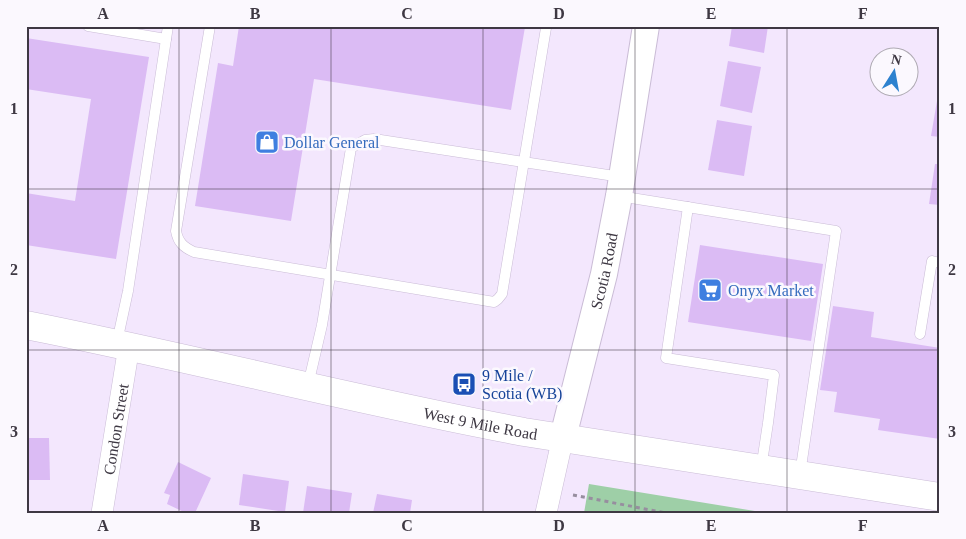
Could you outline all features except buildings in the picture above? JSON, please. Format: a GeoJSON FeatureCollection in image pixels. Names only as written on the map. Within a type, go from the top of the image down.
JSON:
{"type":"FeatureCollection","features":[{"type":"Feature","properties":{"kind":"main road","name":"West 9 Mile Road"},"geometry":{"type":"LineString","coordinates":[[26,325],[456,419],[940,497]]}},
{"type":"Feature","properties":{"kind":"street","name":"Scotia Road"},"geometry":{"type":"LineString","coordinates":[[546,513],[604,274],[646,26]]}},
{"type":"Feature","properties":{"kind":"street","name":"Condon Street"},"geometry":{"type":"LineString","coordinates":[[102,513],[123,345]]}},
{"type":"Feature","properties":{"kind":"lane"},"geometry":{"type":"LineString","coordinates":[[88,26],[166,39]]}},
{"type":"Feature","properties":{"kind":"lane"},"geometry":{"type":"LineString","coordinates":[[123,345],[128,291],[168,26]]}},
{"type":"Feature","properties":{"kind":"lane"},"geometry":{"type":"LineString","coordinates":[[210,26],[176,231],[182,246],[194,252],[494,302],[502,294],[545,26]]}},
{"type":"Feature","properties":{"kind":"lane"},"geometry":{"type":"LineString","coordinates":[[308,386],[322,325],[351,148],[365,140],[374,139],[524,164],[620,187],[688,207],[836,231],[800,475]]}},
{"type":"Feature","properties":{"kind":"lane"},"geometry":{"type":"LineString","coordinates":[[688,207],[666,358],[774,375],[761,469]]}},
{"type":"Feature","properties":{"kind":"lane"},"geometry":{"type":"LineString","coordinates":[[920,334],[932,262],[940,263]]}},
{"type":"Feature","properties":{"kind":"path"},"geometry":{"type":"LineString","coordinates":[[576,496],[666,513]]}},
{"type":"Feature","properties":{"kind":"green space"},"geometry":{"type":"Polygon","coordinates":[[[589,484],[767,513],[584,513],[589,484]]]}},
{"type":"Feature","properties":{"kind":"place","name":"Dollar General"},"geometry":{"type":"Point","coordinates":[267,142]}},
{"type":"Feature","properties":{"kind":"place","name":"Onyx Market"},"geometry":{"type":"Point","coordinates":[710,290]}},
{"type":"Feature","properties":{"kind":"place","name":"9 Mile / Scotia (WB)"},"geometry":{"type":"Point","coordinates":[464,384]}}]}
